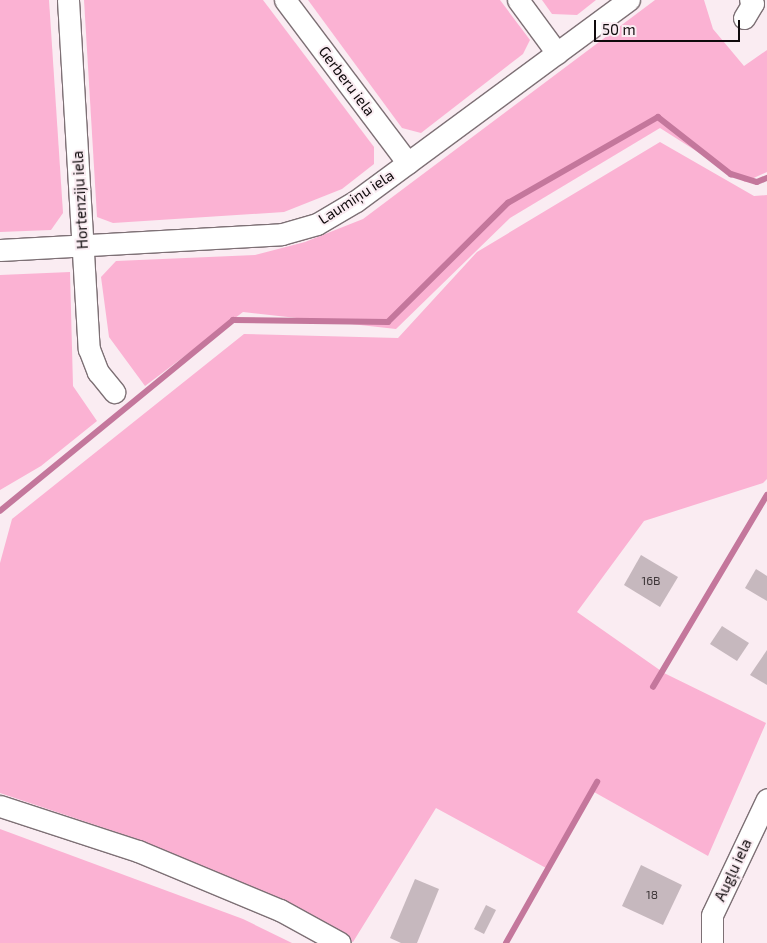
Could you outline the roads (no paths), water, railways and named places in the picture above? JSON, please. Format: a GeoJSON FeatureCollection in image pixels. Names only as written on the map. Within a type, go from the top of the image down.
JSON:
{"type":"FeatureCollection","features":[{"type":"Feature","properties":{"kind":"street","name":"Hortenziju iela"},"geometry":{"type":"LineString","coordinates":[[68,0],[89,349],[98,372],[114,392]]}},
{"type":"Feature","properties":{"kind":"street","name":"Gerberu iela"},"geometry":{"type":"LineString","coordinates":[[285,0],[408,163]]}},
{"type":"Feature","properties":{"kind":"street"},"geometry":{"type":"LineString","coordinates":[[518,0],[557,53]]}},
{"type":"Feature","properties":{"kind":"street","name":"Laumiņu iela"},"geometry":{"type":"LineString","coordinates":[[0,250],[282,234],[316,224],[408,163],[629,0]]}},
{"type":"Feature","properties":{"kind":"street","name":"Augļu iela"},"geometry":{"type":"LineString","coordinates":[[712,943],[712,915],[767,799]]}},
{"type":"Feature","properties":{"kind":"street"},"geometry":{"type":"LineString","coordinates":[[0,806],[138,851],[280,910],[340,943]]}},
{"type":"Feature","properties":{"kind":"waterway"},"geometry":{"type":"LineString","coordinates":[[0,511],[233,320],[388,322],[508,203],[658,117],[731,174],[757,182],[767,178]]}},
{"type":"Feature","properties":{"kind":"waterway"},"geometry":{"type":"LineString","coordinates":[[653,687],[767,495]]}},
{"type":"Feature","properties":{"kind":"waterway"},"geometry":{"type":"LineString","coordinates":[[506,943],[597,782]]}}]}
